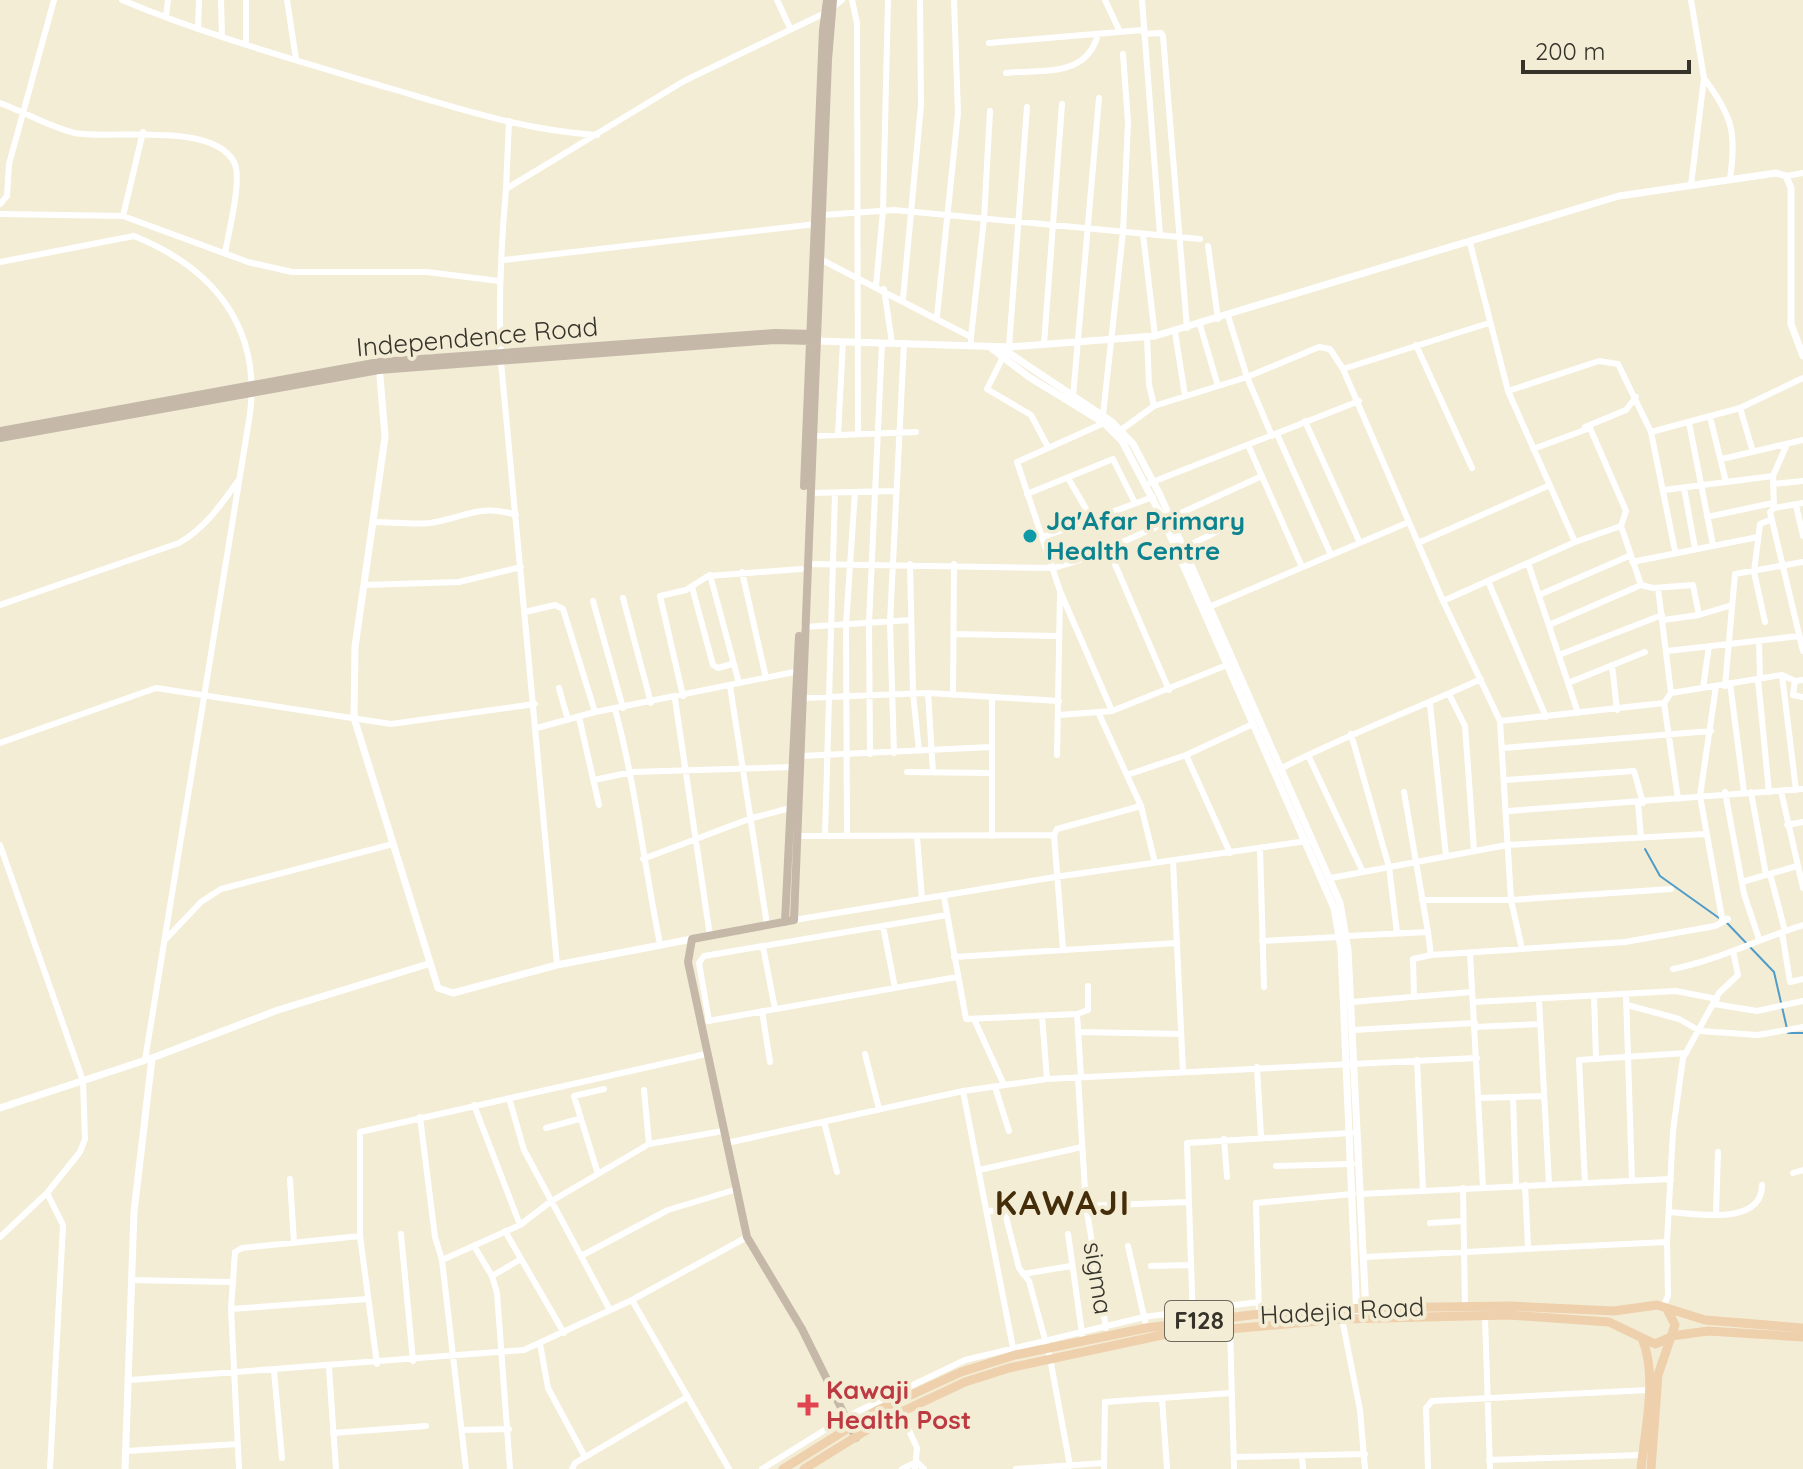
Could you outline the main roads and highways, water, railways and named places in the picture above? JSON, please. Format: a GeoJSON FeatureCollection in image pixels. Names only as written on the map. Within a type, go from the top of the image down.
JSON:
{"type":"FeatureCollection","features":[{"type":"Feature","properties":{"kind":"main road"},"geometry":{"type":"LineString","coordinates":[[790,921],[801,756],[803,698],[800,670],[814,337],[822,260],[825,13],[831,2]]}},
{"type":"Feature","properties":{"kind":"main road"},"geometry":{"type":"LineString","coordinates":[[790,921],[790,808],[804,627],[804,566],[813,436],[816,224],[831,2]]}},
{"type":"Feature","properties":{"kind":"main road","name":"Independence Road"},"geometry":{"type":"LineString","coordinates":[[0,438],[379,366],[501,359],[775,333],[814,337]]}},
{"type":"Feature","properties":{"kind":"main road","name":"Independence Road"},"geometry":{"type":"LineString","coordinates":[[0,431],[252,389]]}},
{"type":"Feature","properties":{"kind":"main road"},"geometry":{"type":"LineString","coordinates":[[790,921],[692,939],[688,962],[704,1022],[706,1054],[727,1143],[734,1190],[747,1237],[802,1329],[856,1438]]}},
{"type":"Feature","properties":{"kind":"main road","name":"Hadejia Road"},"geometry":{"type":"LineString","coordinates":[[783,1469],[846,1423],[1014,1351],[1120,1342],[1230,1327],[1342,1319],[1362,1314],[1465,1307],[1614,1311],[1645,1308]]}},
{"type":"Feature","properties":{"kind":"main road"},"geometry":{"type":"LineString","coordinates":[[1641,1469],[1648,1357],[1636,1322],[1645,1308]]}},
{"type":"Feature","properties":{"kind":"main road","name":"F128"},"geometry":{"type":"LineString","coordinates":[[1645,1308],[1665,1308],[1705,1320],[1803,1328]]}},
{"type":"Feature","properties":{"kind":"main road"},"geometry":{"type":"LineString","coordinates":[[1651,1469],[1658,1375],[1674,1319],[1665,1308]]}},
{"type":"Feature","properties":{"kind":"main road","name":"Hadejia Road"},"geometry":{"type":"LineString","coordinates":[[804,1469],[900,1411],[1082,1336],[1145,1322],[1193,1322],[1259,1314],[1485,1317],[1609,1322],[1640,1336]]}},
{"type":"Feature","properties":{"kind":"main road","name":"F128"},"geometry":{"type":"LineString","coordinates":[[1640,1336],[1655,1344],[1670,1337],[1708,1331],[1803,1337]]}},
{"type":"Feature","properties":{"kind":"waterway"},"geometry":{"type":"LineString","coordinates":[[1645,849],[1660,876],[1719,918]]}},
{"type":"Feature","properties":{"kind":"waterway"},"geometry":{"type":"LineString","coordinates":[[1727,923],[1774,972],[1788,1033],[1803,1033]]}},
{"type":"Feature","properties":{"kind":"place","name":"Ja'Afar Primary Health Centre"},"geometry":{"type":"Point","coordinates":[1030,536]}},
{"type":"Feature","properties":{"kind":"place","name":"Kawaji Health Post"},"geometry":{"type":"Point","coordinates":[808,1405]}},
{"type":"Feature","properties":{"kind":"district","name":"KAWAJI"},"geometry":{"type":"Point","coordinates":[1063,1203]}}]}
